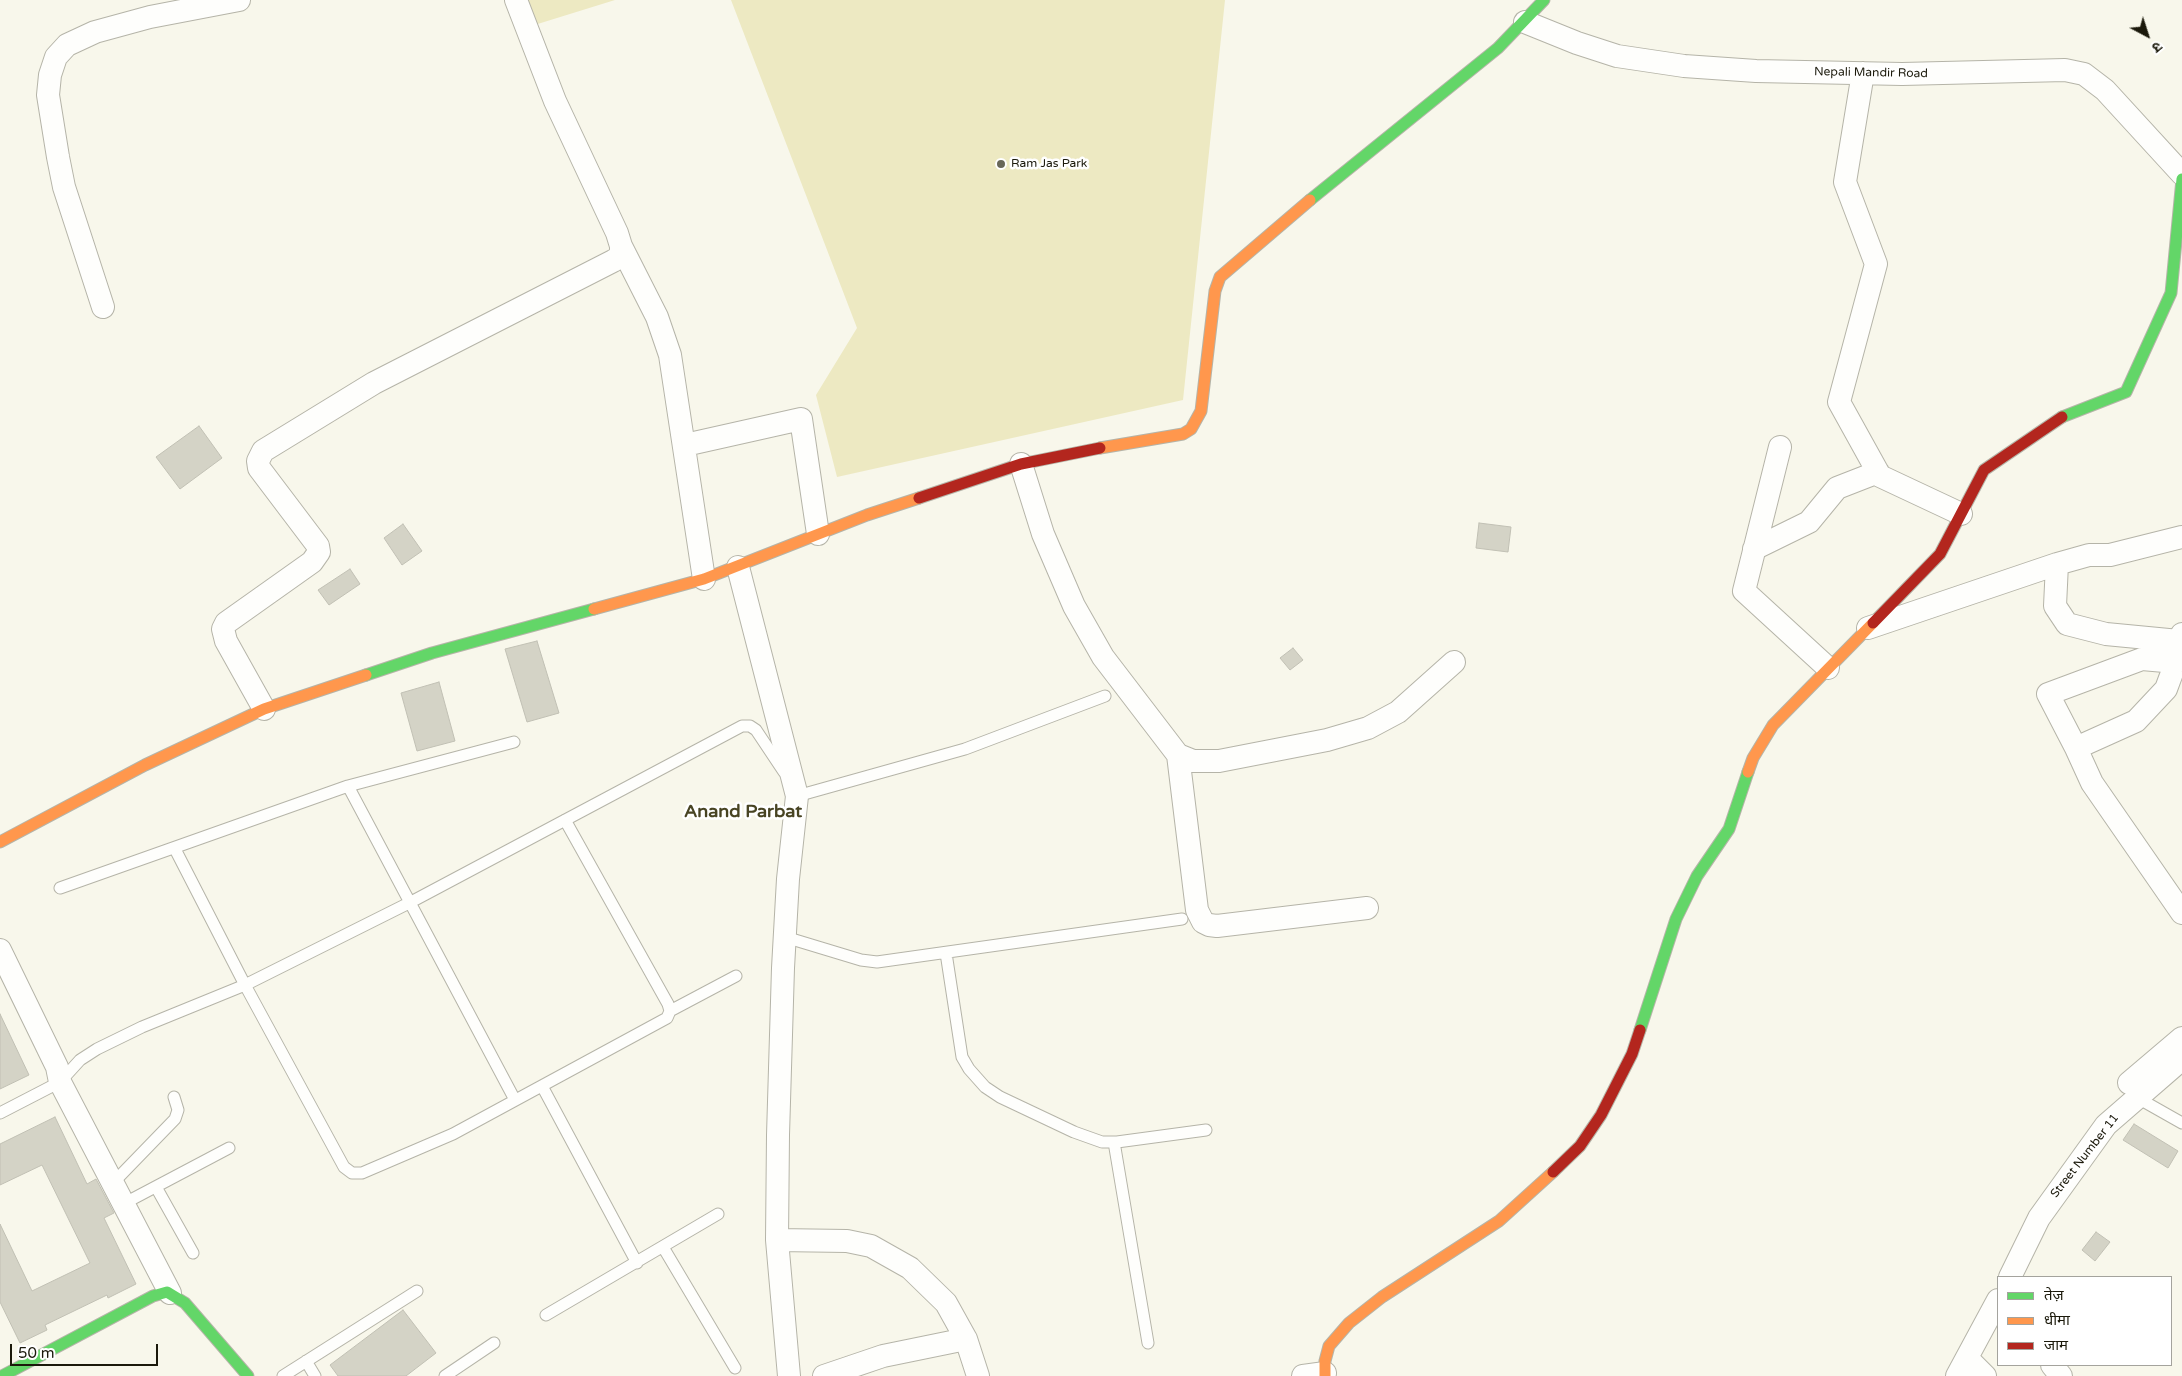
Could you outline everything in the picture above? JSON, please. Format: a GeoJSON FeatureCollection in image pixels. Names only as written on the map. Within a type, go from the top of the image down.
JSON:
{"type":"FeatureCollection","features":[{"type":"Feature","properties":{"kind":"street"},"geometry":{"type":"LineString","coordinates":[[104,307],[64,187],[58,157],[48,95],[50,75],[56,57],[66,46],[95,32],[150,16],[239,0]]}},
{"type":"Feature","properties":{"kind":"street"},"geometry":{"type":"LineString","coordinates":[[516,0],[555,101],[663,333],[670,355],[704,579]]}},
{"type":"Feature","properties":{"kind":"street"},"geometry":{"type":"LineString","coordinates":[[0,842],[145,766],[264,709],[432,653],[704,579],[881,510],[1021,464],[1050,456],[1182,434],[1191,429],[1201,411],[1215,291],[1220,277],[1274,230],[1498,48],[1525,22],[1544,0]]}},
{"type":"Feature","properties":{"kind":"street","name":"Nepali Mandir Road"},"geometry":{"type":"LineString","coordinates":[[1525,22],[1585,46],[1617,56],[1656,63],[1756,71],[1863,73],[2065,70],[2084,74],[2105,90],[2182,174]]}},
{"type":"Feature","properties":{"kind":"street"},"geometry":{"type":"LineString","coordinates":[[1863,73],[1845,182],[1876,264],[1839,402],[1880,476],[1961,514]]}},
{"type":"Feature","properties":{"kind":"street"},"geometry":{"type":"LineString","coordinates":[[1318,1375],[1329,1346],[1349,1323],[1382,1297],[1499,1221],[1580,1146],[1601,1115],[1632,1054],[1676,919],[1697,876],[1729,829],[1753,758],[1762,740],[1796,700],[1940,554],[1984,470],[2067,414],[2126,392],[2171,292],[2182,179]]}},
{"type":"Feature","properties":{"kind":"street"},"geometry":{"type":"LineString","coordinates":[[264,709],[226,641],[223,629],[226,623],[312,562],[319,552],[318,546],[259,468],[258,461],[263,450],[374,383],[618,258],[621,246]]}},
{"type":"Feature","properties":{"kind":"street"},"geometry":{"type":"LineString","coordinates":[[685,445],[801,420],[818,534]]}},
{"type":"Feature","properties":{"kind":"street"},"geometry":{"type":"LineString","coordinates":[[1780,448],[1744,591],[1828,668]]}},
{"type":"Feature","properties":{"kind":"street"},"geometry":{"type":"LineString","coordinates":[[1021,464],[1043,534],[1074,606],[1104,657],[1178,755],[1197,910],[1203,922],[1209,926],[1217,926],[1367,908]]}},
{"type":"Feature","properties":{"kind":"street"},"geometry":{"type":"LineString","coordinates":[[1754,549],[1809,522],[1836,488],[1878,472]]}},
{"type":"Feature","properties":{"kind":"street"},"geometry":{"type":"LineString","coordinates":[[1867,628],[2057,564],[2089,556],[2110,555],[2182,537]]}},
{"type":"Feature","properties":{"kind":"street"},"geometry":{"type":"LineString","coordinates":[[2057,564],[2055,606],[2067,624],[2106,634],[2179,646]]}},
{"type":"Feature","properties":{"kind":"street"},"geometry":{"type":"LineString","coordinates":[[738,567],[796,792],[785,937],[778,1135],[778,1240],[789,1376]]}},
{"type":"Feature","properties":{"kind":"street"},"geometry":{"type":"LineString","coordinates":[[2076,748],[2136,721],[2166,689],[2179,646]]}},
{"type":"Feature","properties":{"kind":"street"},"geometry":{"type":"LineString","coordinates":[[2179,646],[2048,694],[2092,783],[2182,913]]}},
{"type":"Feature","properties":{"kind":"street"},"geometry":{"type":"LineString","coordinates":[[1178,755],[1198,762],[1219,761],[1327,740],[1368,728],[1398,712],[1454,662]]}},
{"type":"Feature","properties":{"kind":"street"},"geometry":{"type":"LineString","coordinates":[[0,950],[57,1067],[60,1082],[170,1293],[185,1304],[248,1376]]}},
{"type":"Feature","properties":{"kind":"street","name":"Street Number 11"},"geometry":{"type":"LineString","coordinates":[[2039,1218],[2043,1191],[2060,1163],[2083,1132],[2122,1090],[2182,1038]]}},
{"type":"Feature","properties":{"kind":"street","name":"Street Number 11"},"geometry":{"type":"LineString","coordinates":[[2010,1276],[2039,1218],[2106,1125],[2182,1059]]}},
{"type":"Feature","properties":{"kind":"street"},"geometry":{"type":"LineString","coordinates":[[778,1240],[847,1241],[871,1246],[910,1268],[946,1303],[966,1339],[978,1376]]}},
{"type":"Feature","properties":{"kind":"street"},"geometry":{"type":"LineString","coordinates":[[8,1375],[153,1296],[167,1292],[170,1293]]}},
{"type":"Feature","properties":{"kind":"street"},"geometry":{"type":"LineString","coordinates":[[1985,1376],[1962,1367],[1997,1302]]}},
{"type":"Feature","properties":{"kind":"street"},"geometry":{"type":"LineString","coordinates":[[824,1376],[883,1356],[966,1339]]}},
{"type":"Feature","properties":{"kind":"street"},"geometry":{"type":"LineString","coordinates":[[2053,1366],[2061,1376]]}},
{"type":"Feature","properties":{"kind":"lane"},"geometry":{"type":"LineString","coordinates":[[0,1113],[60,1082],[80,1060],[97,1049],[142,1027],[245,985],[410,902],[742,726],[750,726],[756,730],[796,792],[965,749],[1106,696]]}},
{"type":"Feature","properties":{"kind":"lane"},"geometry":{"type":"LineString","coordinates":[[60,888],[175,849],[348,786],[514,742]]}},
{"type":"Feature","properties":{"kind":"lane"},"geometry":{"type":"LineString","coordinates":[[348,786],[515,1100]]}},
{"type":"Feature","properties":{"kind":"lane"},"geometry":{"type":"LineString","coordinates":[[565,820],[668,1004],[670,1011]]}},
{"type":"Feature","properties":{"kind":"lane"},"geometry":{"type":"LineString","coordinates":[[175,849],[245,985],[344,1167],[352,1173],[370,1171],[453,1134],[661,1022],[667,1018],[670,1011],[736,976]]}},
{"type":"Feature","properties":{"kind":"lane"},"geometry":{"type":"LineString","coordinates":[[785,937],[860,960],[877,962],[1182,920]]}},
{"type":"Feature","properties":{"kind":"lane"},"geometry":{"type":"LineString","coordinates":[[946,953],[962,1058],[976,1078],[1000,1097],[1074,1132],[1102,1142],[1206,1130]]}},
{"type":"Feature","properties":{"kind":"lane"},"geometry":{"type":"LineString","coordinates":[[542,1086],[637,1263]]}},
{"type":"Feature","properties":{"kind":"lane"},"geometry":{"type":"LineString","coordinates":[[112,1183],[175,1119],[178,1110],[174,1097]]}},
{"type":"Feature","properties":{"kind":"lane"},"geometry":{"type":"LineString","coordinates":[[2136,1097],[2182,1123]]}},
{"type":"Feature","properties":{"kind":"lane"},"geometry":{"type":"LineString","coordinates":[[1114,1142],[1148,1343]]}},
{"type":"Feature","properties":{"kind":"lane"},"geometry":{"type":"LineString","coordinates":[[124,1204],[229,1148]]}},
{"type":"Feature","properties":{"kind":"lane"},"geometry":{"type":"LineString","coordinates":[[156,1187],[193,1253]]}},
{"type":"Feature","properties":{"kind":"lane"},"geometry":{"type":"LineString","coordinates":[[546,1315],[718,1214]]}},
{"type":"Feature","properties":{"kind":"lane"},"geometry":{"type":"LineString","coordinates":[[663,1247],[735,1368]]}},
{"type":"Feature","properties":{"kind":"lane"},"geometry":{"type":"LineString","coordinates":[[283,1376],[417,1291]]}},
{"type":"Feature","properties":{"kind":"lane"},"geometry":{"type":"LineString","coordinates":[[445,1376],[494,1343]]}},
{"type":"Feature","properties":{"kind":"lane"},"geometry":{"type":"LineString","coordinates":[[306,1361],[315,1376]]}},
{"type":"Feature","properties":{"kind":"shaded area"},"geometry":{"type":"Polygon","coordinates":[[[519,0],[615,0],[528,27],[519,0]]]}},
{"type":"Feature","properties":{"kind":"shaded area","name":"Ram Jas Park"},"geometry":{"type":"Polygon","coordinates":[[[731,0],[1225,0],[1183,400],[837,477],[816,395],[857,328],[731,0]]]}},
{"type":"Feature","properties":{"kind":"building"},"geometry":{"type":"Polygon","coordinates":[[[199,426],[222,458],[180,489],[156,457],[199,426]]]}},
{"type":"Feature","properties":{"kind":"building"},"geometry":{"type":"Polygon","coordinates":[[[1479,523],[1511,527],[1508,552],[1476,548],[1479,523]]]}},
{"type":"Feature","properties":{"kind":"building"},"geometry":{"type":"Polygon","coordinates":[[[403,524],[422,551],[402,565],[384,538],[403,524]]]}},
{"type":"Feature","properties":{"kind":"building"},"geometry":{"type":"Polygon","coordinates":[[[350,569],[360,584],[329,605],[318,590],[350,569]]]}},
{"type":"Feature","properties":{"kind":"building"},"geometry":{"type":"Polygon","coordinates":[[[537,641],[559,713],[527,722],[505,649],[537,641]]]}},
{"type":"Feature","properties":{"kind":"building"},"geometry":{"type":"Polygon","coordinates":[[[1293,648],[1303,660],[1290,670],[1280,658],[1293,648]]]}},
{"type":"Feature","properties":{"kind":"building"},"geometry":{"type":"Polygon","coordinates":[[[439,682],[455,741],[417,751],[401,693],[439,682]]]}},
{"type":"Feature","properties":{"kind":"building"},"geometry":{"type":"Polygon","coordinates":[[[0,1014],[29,1075],[0,1089],[0,1014]]]}},
{"type":"Feature","properties":{"kind":"building"},"geometry":{"type":"Polygon","coordinates":[[[55,1117],[87,1184],[96,1179],[114,1213],[104,1218],[136,1284],[108,1298],[107,1295],[45,1325],[47,1330],[20,1343],[0,1302],[0,1224],[32,1291],[90,1263],[42,1165],[0,1185],[0,1144],[55,1117]]]}},
{"type":"Feature","properties":{"kind":"building"},"geometry":{"type":"Polygon","coordinates":[[[2134,1124],[2178,1151],[2168,1168],[2123,1140],[2134,1124]]]}},
{"type":"Feature","properties":{"kind":"building"},"geometry":{"type":"Polygon","coordinates":[[[2096,1232],[2110,1242],[2095,1261],[2082,1250],[2096,1232]]]}},
{"type":"Feature","properties":{"kind":"building"},"geometry":{"type":"Polygon","coordinates":[[[403,1310],[436,1353],[406,1376],[338,1376],[330,1365],[403,1310]]]}},
{"type":"Feature","properties":{"kind":"traffic: fast"},"geometry":{"type":"LineString","coordinates":[[1310,200],[1498,48],[1544,0]]}},
{"type":"Feature","properties":{"kind":"traffic: fast"},"geometry":{"type":"LineString","coordinates":[[2062,417],[2126,392],[2171,293],[2182,179]]}},
{"type":"Feature","properties":{"kind":"traffic: fast"},"geometry":{"type":"LineString","coordinates":[[366,675],[432,653],[594,609]]}},
{"type":"Feature","properties":{"kind":"traffic: fast"},"geometry":{"type":"LineString","coordinates":[[1640,1030],[1676,919],[1697,876],[1729,829],[1748,772]]}},
{"type":"Feature","properties":{"kind":"traffic: fast"},"geometry":{"type":"LineString","coordinates":[[2,1376],[153,1296],[167,1292],[185,1303],[248,1376]]}},
{"type":"Feature","properties":{"kind":"traffic: slow"},"geometry":{"type":"LineString","coordinates":[[1100,448],[1183,434],[1191,429],[1201,411],[1215,291],[1220,277],[1310,200]]}},
{"type":"Feature","properties":{"kind":"traffic: slow"},"geometry":{"type":"LineString","coordinates":[[594,609],[704,579],[867,515],[919,498]]}},
{"type":"Feature","properties":{"kind":"traffic: slow"},"geometry":{"type":"LineString","coordinates":[[1748,772],[1753,758],[1773,725],[1873,623]]}},
{"type":"Feature","properties":{"kind":"traffic: slow"},"geometry":{"type":"LineString","coordinates":[[0,842],[145,765],[264,709],[366,675]]}},
{"type":"Feature","properties":{"kind":"traffic: slow"},"geometry":{"type":"LineString","coordinates":[[1325,1376],[1325,1361],[1329,1346],[1349,1323],[1382,1297],[1499,1221],[1553,1172]]}},
{"type":"Feature","properties":{"kind":"traffic: jam"},"geometry":{"type":"LineString","coordinates":[[1873,623],[1940,554],[1984,470],[2062,417]]}},
{"type":"Feature","properties":{"kind":"traffic: jam"},"geometry":{"type":"LineString","coordinates":[[919,498],[1021,464],[1100,448]]}},
{"type":"Feature","properties":{"kind":"traffic: jam"},"geometry":{"type":"LineString","coordinates":[[1553,1172],[1580,1146],[1601,1115],[1632,1054],[1640,1030]]}},
{"type":"Feature","properties":{"kind":"place","name":"Ram Jas Park"},"geometry":{"type":"Point","coordinates":[1001,164]}},
{"type":"Feature","properties":{"kind":"district","name":"Anand Parbat"},"geometry":{"type":"Point","coordinates":[743,812]}}]}
